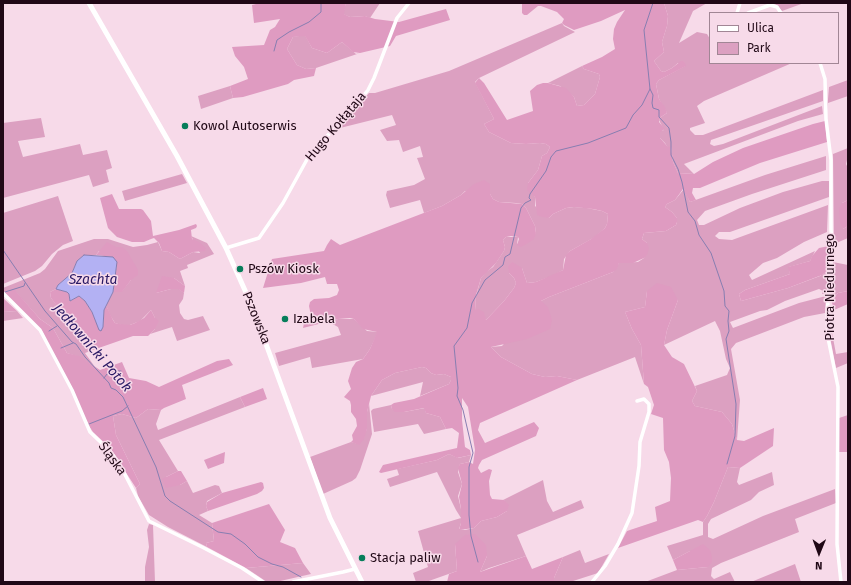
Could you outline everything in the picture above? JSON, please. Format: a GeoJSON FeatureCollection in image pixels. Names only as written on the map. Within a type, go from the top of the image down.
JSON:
{"type":"FeatureCollection","features":[{"type":"Feature","properties":{"kind":"main road","name":"Pszowska"},"geometry":{"type":"LineString","coordinates":[[89,3],[173,150],[226,248],[252,306],[330,518],[362,582]]}},
{"type":"Feature","properties":{"kind":"street","name":"Hugo Kołłątaja"},"geometry":{"type":"LineString","coordinates":[[226,248],[259,238],[283,203],[310,154],[350,112],[368,90],[397,18],[410,3]]}},
{"type":"Feature","properties":{"kind":"street"},"geometry":{"type":"LineString","coordinates":[[751,12],[768,6],[774,6],[778,8],[780,12]]}},
{"type":"Feature","properties":{"kind":"street","name":"Piotra Niedurnego"},"geometry":{"type":"LineString","coordinates":[[820,64],[825,79],[826,119],[831,160],[830,229],[832,248],[827,321],[828,338],[838,387],[838,544],[841,582]]}},
{"type":"Feature","properties":{"kind":"street","name":"Śląska"},"geometry":{"type":"LineString","coordinates":[[3,293],[40,330],[72,390],[90,432],[119,463],[149,521],[209,550],[242,568],[263,582]]}},
{"type":"Feature","properties":{"kind":"street"},"geometry":{"type":"LineString","coordinates":[[592,582],[605,566],[618,544],[632,513],[636,489],[640,442],[649,412],[649,404],[644,400],[637,401]]}},
{"type":"Feature","properties":{"kind":"street"},"geometry":{"type":"LineString","coordinates":[[293,582],[355,569]]}},
{"type":"Feature","properties":{"kind":"green space"},"geometry":{"type":"Polygon","coordinates":[[[346,3],[380,3],[370,18],[365,16],[350,17],[343,14],[346,3]]]}},
{"type":"Feature","properties":{"kind":"green space"},"geometry":{"type":"Polygon","coordinates":[[[664,3],[707,3],[693,11],[679,43],[697,32],[707,34],[709,37],[709,64],[790,64],[704,101],[697,106],[705,123],[690,128],[695,135],[703,135],[823,90],[823,101],[711,140],[710,144],[714,146],[723,144],[822,106],[823,114],[798,121],[684,164],[694,174],[678,173],[673,162],[671,147],[668,148],[660,138],[660,131],[664,130],[659,120],[667,113],[659,99],[656,84],[659,80],[685,66],[678,63],[664,72],[661,71],[654,61],[664,52],[662,42],[667,26],[668,16],[664,3]]]}},
{"type":"Feature","properties":{"kind":"green space"},"geometry":{"type":"Polygon","coordinates":[[[779,3],[804,3],[782,11],[774,5],[779,3]]]}},
{"type":"Feature","properties":{"kind":"green space"},"geometry":{"type":"Polygon","coordinates":[[[562,23],[564,26],[575,32],[479,78],[475,82],[494,119],[484,124],[489,132],[511,143],[540,143],[546,144],[550,147],[547,153],[542,156],[538,170],[528,183],[535,197],[535,206],[549,218],[553,214],[566,208],[587,208],[602,211],[608,214],[607,224],[605,228],[595,237],[570,251],[564,259],[563,270],[554,275],[536,282],[527,283],[522,268],[509,273],[514,278],[516,283],[514,288],[486,320],[475,310],[476,296],[481,278],[493,267],[504,251],[505,247],[503,240],[506,237],[518,237],[517,244],[536,233],[535,226],[526,208],[522,204],[499,202],[493,199],[490,194],[490,190],[465,191],[442,206],[424,213],[420,200],[390,208],[386,195],[387,191],[414,185],[425,179],[417,158],[423,157],[420,146],[403,152],[399,140],[387,141],[380,130],[396,125],[392,115],[336,129],[369,93],[375,93],[449,71],[562,23]]]}},
{"type":"Feature","properties":{"kind":"green space"},"geometry":{"type":"Polygon","coordinates":[[[305,35],[312,48],[327,53],[342,42],[356,54],[360,53],[316,68],[306,69],[297,65],[287,49],[293,37],[305,35]]]}},
{"type":"Feature","properties":{"kind":"green space"},"geometry":{"type":"Polygon","coordinates":[[[582,66],[584,69],[599,74],[600,77],[595,94],[584,105],[577,106],[574,97],[560,86],[548,83],[582,66]]]}},
{"type":"Feature","properties":{"kind":"green space"},"geometry":{"type":"Polygon","coordinates":[[[848,80],[848,96],[828,103],[827,111],[829,87],[848,80]]]}},
{"type":"Feature","properties":{"kind":"green space"},"geometry":{"type":"Polygon","coordinates":[[[230,86],[233,98],[201,109],[198,96],[230,86]]]}},
{"type":"Feature","properties":{"kind":"green space"},"geometry":{"type":"Polygon","coordinates":[[[41,118],[45,137],[18,141],[23,157],[80,144],[83,155],[107,150],[112,168],[106,170],[109,182],[93,187],[89,175],[3,198],[3,123],[41,118]]]}},
{"type":"Feature","properties":{"kind":"green space"},"geometry":{"type":"Polygon","coordinates":[[[848,148],[846,164],[848,168],[848,200],[842,203],[843,229],[848,226],[848,238],[834,244],[833,154],[848,148]]]}},
{"type":"Feature","properties":{"kind":"green space"},"geometry":{"type":"Polygon","coordinates":[[[826,156],[826,170],[705,211],[697,220],[699,225],[704,225],[740,208],[783,192],[822,181],[829,181],[829,197],[730,232],[719,232],[715,236],[719,239],[732,240],[828,205],[827,232],[804,242],[777,258],[763,263],[749,275],[752,280],[815,251],[810,261],[789,267],[790,274],[745,290],[739,294],[741,301],[788,288],[820,276],[826,272],[829,265],[827,293],[822,294],[823,291],[819,289],[785,301],[767,310],[760,311],[730,322],[733,328],[799,303],[826,296],[825,313],[804,317],[736,343],[731,349],[740,400],[737,440],[732,424],[722,412],[695,406],[692,401],[697,391],[695,386],[727,375],[730,368],[726,359],[720,331],[715,321],[664,345],[667,330],[678,300],[647,291],[645,307],[625,312],[641,345],[644,384],[635,357],[577,380],[557,376],[545,377],[532,374],[501,357],[491,347],[502,346],[541,301],[613,272],[619,263],[638,262],[644,258],[647,243],[642,239],[644,233],[666,231],[676,225],[677,218],[665,207],[667,204],[675,200],[684,189],[690,202],[765,175],[826,156]]]}},
{"type":"Feature","properties":{"kind":"green space"},"geometry":{"type":"Polygon","coordinates":[[[182,174],[187,183],[125,201],[122,191],[182,174]]]}},
{"type":"Feature","properties":{"kind":"green space"},"geometry":{"type":"Polygon","coordinates":[[[58,196],[73,241],[63,245],[35,271],[3,284],[3,213],[58,196]]]}},
{"type":"Feature","properties":{"kind":"green space"},"geometry":{"type":"Polygon","coordinates":[[[191,236],[207,243],[214,254],[187,265],[188,268],[180,271],[185,286],[174,278],[156,293],[171,289],[179,289],[184,293],[183,299],[179,305],[180,313],[184,319],[188,320],[203,316],[210,330],[177,341],[172,327],[150,334],[155,329],[155,318],[151,310],[140,321],[130,325],[124,326],[115,323],[106,305],[113,292],[122,291],[131,280],[99,251],[96,255],[84,255],[77,261],[72,273],[58,285],[56,289],[50,292],[51,298],[73,323],[82,343],[87,348],[93,350],[85,353],[95,367],[79,357],[67,353],[53,328],[40,319],[14,290],[4,293],[3,288],[40,273],[45,269],[58,251],[94,239],[108,239],[133,247],[158,242],[162,251],[169,252],[180,259],[193,252],[200,253],[191,236]]]}},
{"type":"Feature","properties":{"kind":"green space"},"geometry":{"type":"Polygon","coordinates":[[[833,262],[848,265],[848,291],[838,293],[831,299],[833,262]]]}},
{"type":"Feature","properties":{"kind":"green space"},"geometry":{"type":"Polygon","coordinates":[[[17,311],[23,318],[3,321],[3,312],[17,311]]]}},
{"type":"Feature","properties":{"kind":"green space"},"geometry":{"type":"Polygon","coordinates":[[[338,319],[354,319],[367,331],[378,332],[370,349],[363,359],[312,368],[310,357],[279,366],[275,353],[341,335],[338,327],[329,322],[338,319]]]}},
{"type":"Feature","properties":{"kind":"green space"},"geometry":{"type":"Polygon","coordinates":[[[829,324],[831,327],[836,354],[848,352],[848,363],[836,368],[830,337],[829,324]]]}},
{"type":"Feature","properties":{"kind":"green space"},"geometry":{"type":"Polygon","coordinates":[[[422,367],[436,375],[444,374],[451,377],[449,384],[420,396],[423,382],[371,396],[382,380],[395,373],[422,367]]]}},
{"type":"Feature","properties":{"kind":"green space"},"geometry":{"type":"Polygon","coordinates":[[[240,397],[245,407],[159,440],[178,471],[166,477],[180,485],[187,481],[193,493],[215,485],[219,486],[222,493],[207,501],[206,506],[208,511],[199,515],[212,523],[214,541],[206,543],[207,547],[168,527],[149,515],[138,496],[136,488],[140,484],[116,435],[113,416],[122,414],[136,418],[148,409],[161,410],[156,424],[158,430],[240,397]]]}},
{"type":"Feature","properties":{"kind":"green space"},"geometry":{"type":"Polygon","coordinates":[[[369,403],[372,434],[356,478],[323,494],[310,457],[351,442],[359,444],[367,429],[367,412],[369,403]]]}},
{"type":"Feature","properties":{"kind":"green space"},"geometry":{"type":"Polygon","coordinates":[[[391,405],[392,409],[404,412],[425,408],[426,413],[440,417],[446,429],[424,434],[418,424],[374,432],[371,411],[373,409],[391,405]]]}},
{"type":"Feature","properties":{"kind":"green space"},"geometry":{"type":"Polygon","coordinates":[[[449,454],[458,458],[471,455],[469,462],[460,464],[458,472],[462,484],[458,496],[461,509],[461,518],[437,472],[390,487],[387,479],[399,475],[397,469],[437,460],[449,454]]]}},
{"type":"Feature","properties":{"kind":"green space"},"geometry":{"type":"Polygon","coordinates":[[[728,467],[740,468],[737,482],[739,485],[772,472],[774,485],[759,492],[751,500],[711,519],[708,524],[708,537],[713,539],[763,516],[835,489],[836,503],[795,519],[799,532],[712,568],[711,576],[714,579],[730,572],[735,582],[645,582],[677,570],[708,567],[690,551],[673,560],[667,546],[703,535],[703,522],[714,502],[728,467]]]}},
{"type":"Feature","properties":{"kind":"green space"},"geometry":{"type":"Polygon","coordinates":[[[543,480],[547,501],[553,512],[581,500],[584,508],[517,535],[526,556],[480,572],[487,556],[455,544],[457,571],[426,582],[416,582],[413,573],[428,567],[418,531],[461,518],[459,529],[465,530],[474,528],[481,521],[497,517],[507,511],[503,500],[543,480]]]}},
{"type":"Feature","properties":{"kind":"green space"},"geometry":{"type":"Polygon","coordinates":[[[149,524],[153,525],[155,582],[145,582],[145,567],[149,547],[147,530],[149,524]]]}},
{"type":"Feature","properties":{"kind":"green space"},"geometry":{"type":"Polygon","coordinates":[[[580,550],[585,563],[609,554],[598,573],[570,582],[554,582],[554,578],[563,557],[580,550]]]}},
{"type":"Feature","properties":{"kind":"green space"},"geometry":{"type":"Polygon","coordinates":[[[303,563],[311,574],[276,582],[267,582],[246,568],[303,563]]]}},
{"type":"Feature","properties":{"kind":"green space"},"geometry":{"type":"Polygon","coordinates":[[[795,564],[801,582],[751,582],[795,564]]]}},
{"type":"Feature","properties":{"kind":"shaded area"},"geometry":{"type":"Polygon","coordinates":[[[260,3],[346,3],[344,14],[350,17],[365,16],[375,19],[399,22],[446,9],[450,20],[396,36],[390,46],[360,53],[353,52],[342,42],[327,53],[312,48],[305,36],[293,37],[287,49],[297,65],[306,69],[316,68],[314,76],[294,80],[288,84],[243,97],[233,98],[230,86],[248,79],[244,67],[235,56],[232,47],[264,45],[270,30],[275,27],[280,19],[254,23],[252,5],[260,3]]]}},
{"type":"Feature","properties":{"kind":"shaded area"},"geometry":{"type":"Polygon","coordinates":[[[522,3],[664,3],[668,16],[667,26],[662,42],[664,52],[654,61],[661,71],[664,72],[681,61],[685,63],[686,66],[659,80],[656,84],[659,99],[665,107],[667,113],[659,120],[665,129],[660,132],[660,138],[668,147],[671,146],[673,162],[678,173],[694,174],[713,162],[743,148],[825,121],[827,142],[760,163],[700,188],[693,188],[692,193],[696,200],[690,202],[683,189],[675,200],[667,204],[665,207],[677,218],[676,225],[666,231],[644,233],[642,239],[647,243],[649,248],[647,255],[644,258],[633,263],[619,263],[617,269],[613,272],[541,301],[548,307],[552,320],[550,329],[527,339],[491,347],[501,357],[532,374],[545,377],[557,376],[577,380],[480,423],[478,430],[485,443],[534,422],[539,428],[536,436],[482,460],[479,465],[478,468],[481,473],[489,469],[492,470],[489,481],[490,495],[492,499],[504,500],[509,505],[507,511],[497,517],[481,521],[474,528],[459,530],[461,523],[461,509],[459,497],[462,484],[458,468],[460,464],[469,462],[473,464],[475,450],[468,407],[462,398],[462,420],[465,447],[470,450],[471,455],[457,458],[449,454],[437,460],[381,473],[379,472],[383,465],[457,448],[459,433],[452,428],[446,429],[440,417],[426,413],[424,408],[404,412],[395,412],[391,405],[414,399],[449,384],[451,377],[444,374],[436,375],[422,367],[395,373],[382,380],[371,396],[367,412],[367,429],[364,439],[359,445],[351,442],[353,440],[352,435],[357,426],[356,419],[351,412],[350,401],[344,397],[351,389],[348,381],[352,368],[356,362],[363,359],[370,349],[377,332],[363,329],[354,319],[350,318],[338,319],[303,328],[304,323],[310,320],[310,302],[314,299],[329,298],[337,295],[339,290],[337,284],[327,284],[325,277],[301,283],[263,288],[272,259],[324,251],[331,239],[340,245],[442,206],[461,195],[474,184],[484,180],[490,184],[490,194],[493,199],[499,202],[522,204],[526,208],[535,226],[536,233],[534,239],[521,247],[517,245],[519,239],[518,237],[506,237],[503,240],[505,247],[504,251],[496,263],[481,278],[476,295],[475,310],[478,309],[484,312],[486,320],[514,288],[516,283],[514,278],[509,273],[508,266],[512,262],[522,268],[527,283],[536,282],[563,270],[566,255],[570,251],[591,239],[605,228],[608,214],[593,209],[574,207],[566,208],[553,214],[549,218],[537,215],[535,197],[527,190],[528,183],[538,170],[542,156],[547,153],[550,147],[546,144],[540,143],[511,143],[489,132],[484,124],[494,119],[475,83],[479,78],[484,83],[507,120],[533,111],[530,91],[537,85],[543,83],[566,88],[574,97],[577,106],[584,105],[595,94],[600,77],[599,74],[584,69],[582,66],[615,49],[613,39],[614,29],[625,10],[601,21],[574,30],[562,23],[564,19],[557,12],[541,6],[538,6],[527,15],[524,15],[522,13],[522,3]]]}},
{"type":"Feature","properties":{"kind":"shaded area"},"geometry":{"type":"Polygon","coordinates":[[[112,194],[119,209],[143,210],[151,221],[153,236],[179,230],[196,224],[196,228],[191,230],[192,239],[199,242],[206,248],[205,251],[193,252],[180,259],[169,252],[162,251],[159,243],[154,238],[144,242],[132,242],[117,237],[108,228],[100,198],[112,194]]]}},
{"type":"Feature","properties":{"kind":"shaded area"},"geometry":{"type":"Polygon","coordinates":[[[848,200],[848,226],[843,229],[840,223],[839,209],[842,203],[848,200]]]}},
{"type":"Feature","properties":{"kind":"shaded area"},"geometry":{"type":"Polygon","coordinates":[[[107,242],[116,247],[122,247],[127,251],[138,270],[138,275],[131,280],[122,292],[113,292],[117,262],[113,257],[96,255],[107,242]]]}},
{"type":"Feature","properties":{"kind":"shaded area"},"geometry":{"type":"Polygon","coordinates":[[[829,246],[829,265],[826,272],[822,275],[788,288],[741,301],[739,294],[745,290],[790,274],[788,267],[810,261],[812,256],[819,248],[829,246]]]}},
{"type":"Feature","properties":{"kind":"shaded area"},"geometry":{"type":"Polygon","coordinates":[[[162,276],[174,278],[185,286],[184,293],[178,289],[171,289],[156,293],[162,276]]]}},
{"type":"Feature","properties":{"kind":"shaded area"},"geometry":{"type":"Polygon","coordinates":[[[657,283],[671,287],[678,300],[667,330],[664,345],[672,357],[684,364],[697,391],[692,401],[695,406],[722,412],[732,424],[737,440],[744,441],[774,428],[773,446],[740,468],[728,467],[714,502],[703,522],[698,520],[618,548],[627,531],[657,521],[655,507],[670,501],[671,478],[669,462],[664,450],[663,418],[651,414],[654,405],[648,387],[644,384],[641,345],[625,312],[645,307],[647,291],[657,283]]]}},
{"type":"Feature","properties":{"kind":"shaded area"},"geometry":{"type":"Polygon","coordinates":[[[14,289],[40,319],[53,328],[67,353],[79,356],[100,370],[122,362],[129,378],[146,381],[159,387],[217,361],[229,359],[233,365],[182,385],[186,399],[161,410],[148,409],[136,418],[122,414],[113,416],[116,435],[140,484],[136,488],[110,448],[93,432],[89,426],[42,331],[4,293],[14,289]]]}},
{"type":"Feature","properties":{"kind":"shaded area"},"geometry":{"type":"Polygon","coordinates":[[[56,289],[67,292],[69,294],[70,301],[79,296],[85,301],[92,312],[99,329],[103,327],[104,310],[106,305],[115,323],[130,325],[144,318],[151,310],[155,318],[159,321],[155,329],[148,336],[133,336],[93,350],[87,348],[82,343],[73,323],[51,298],[50,292],[56,289]]]}},
{"type":"Feature","properties":{"kind":"shaded area"},"geometry":{"type":"Polygon","coordinates":[[[848,291],[848,304],[834,310],[831,299],[838,293],[848,291]]]}},
{"type":"Feature","properties":{"kind":"shaded area"},"geometry":{"type":"Polygon","coordinates":[[[3,298],[17,311],[3,312],[3,298]]]}},
{"type":"Feature","properties":{"kind":"shaded area"},"geometry":{"type":"Polygon","coordinates":[[[263,388],[267,399],[245,407],[240,397],[263,388]]]}},
{"type":"Feature","properties":{"kind":"shaded area"},"geometry":{"type":"Polygon","coordinates":[[[848,415],[848,452],[839,452],[839,418],[848,415]]]}},
{"type":"Feature","properties":{"kind":"shaded area"},"geometry":{"type":"Polygon","coordinates":[[[225,452],[224,463],[208,469],[204,460],[225,452]]]}},
{"type":"Feature","properties":{"kind":"shaded area"},"geometry":{"type":"Polygon","coordinates":[[[181,471],[187,481],[180,485],[166,488],[162,479],[181,471]]]}},
{"type":"Feature","properties":{"kind":"shaded area"},"geometry":{"type":"Polygon","coordinates":[[[261,482],[263,483],[264,488],[257,494],[208,511],[206,506],[207,502],[222,493],[261,482]]]}},
{"type":"Feature","properties":{"kind":"shaded area"},"geometry":{"type":"Polygon","coordinates":[[[269,504],[285,530],[280,542],[295,548],[303,563],[246,568],[207,547],[206,543],[214,541],[212,523],[269,504]]]}},
{"type":"Feature","properties":{"kind":"shaded area"},"geometry":{"type":"Polygon","coordinates":[[[475,534],[486,545],[487,556],[480,572],[526,556],[532,569],[563,557],[554,578],[554,582],[447,582],[449,574],[457,571],[455,544],[465,535],[475,534]]]}},
{"type":"Feature","properties":{"kind":"shaded area"},"geometry":{"type":"Polygon","coordinates":[[[703,544],[710,550],[712,557],[712,562],[708,567],[677,570],[673,560],[703,544]]]}},
{"type":"Feature","properties":{"kind":"water","name":"Szachta"},"geometry":{"type":"Polygon","coordinates":[[[84,255],[113,257],[117,262],[113,292],[104,310],[103,327],[101,331],[99,330],[92,312],[85,301],[79,296],[70,301],[69,294],[67,292],[56,289],[58,285],[72,273],[77,261],[84,255]]]}},
{"type":"Feature","properties":{"kind":"waterway"},"geometry":{"type":"LineString","coordinates":[[274,51],[277,40],[309,22],[321,12],[321,3]]}},
{"type":"Feature","properties":{"kind":"waterway"},"geometry":{"type":"LineString","coordinates":[[478,562],[471,536],[469,515],[469,467],[473,453],[463,410],[457,396],[458,388],[454,346],[467,328],[472,303],[485,280],[503,265],[505,257],[510,254],[521,208],[525,203],[531,200],[529,198],[530,194],[546,171],[551,157],[556,151],[588,143],[626,128],[633,115],[642,105],[650,89],[644,30],[653,3]]}},
{"type":"Feature","properties":{"kind":"waterway"},"geometry":{"type":"LineString","coordinates":[[650,89],[653,95],[653,108],[659,110],[659,117],[669,128],[671,155],[678,169],[682,182],[688,212],[695,221],[699,235],[711,253],[724,291],[725,306],[729,311],[729,331],[726,339],[736,404],[735,436],[727,464]]}},
{"type":"Feature","properties":{"kind":"waterway","name":"Jedłownicki Potok"},"geometry":{"type":"LineString","coordinates":[[3,250],[45,311],[72,342],[76,344],[85,357],[109,383],[111,388],[116,390],[123,397],[156,467],[165,496],[170,501],[218,532],[231,534],[245,544],[258,557],[272,564],[283,567],[301,577]]}},
{"type":"Feature","properties":{"kind":"waterway"},"geometry":{"type":"LineString","coordinates":[[5,292],[24,286],[25,283]]}},
{"type":"Feature","properties":{"kind":"waterway"},"geometry":{"type":"LineString","coordinates":[[49,331],[57,326]]}},
{"type":"Feature","properties":{"kind":"waterway"},"geometry":{"type":"LineString","coordinates":[[61,348],[73,343]]}},
{"type":"Feature","properties":{"kind":"waterway"},"geometry":{"type":"LineString","coordinates":[[104,378],[107,374],[115,371],[121,371]]}},
{"type":"Feature","properties":{"kind":"waterway"},"geometry":{"type":"LineString","coordinates":[[89,424],[122,411],[128,406]]}},
{"type":"Feature","properties":{"kind":"place","name":"Kowol Autoserwis"},"geometry":{"type":"Point","coordinates":[185,126]}},
{"type":"Feature","properties":{"kind":"place","name":"Pszów Kiosk"},"geometry":{"type":"Point","coordinates":[240,269]}},
{"type":"Feature","properties":{"kind":"place","name":"Izabela"},"geometry":{"type":"Point","coordinates":[285,319]}},
{"type":"Feature","properties":{"kind":"place","name":"Stacja paliw"},"geometry":{"type":"Point","coordinates":[362,558]}}]}
